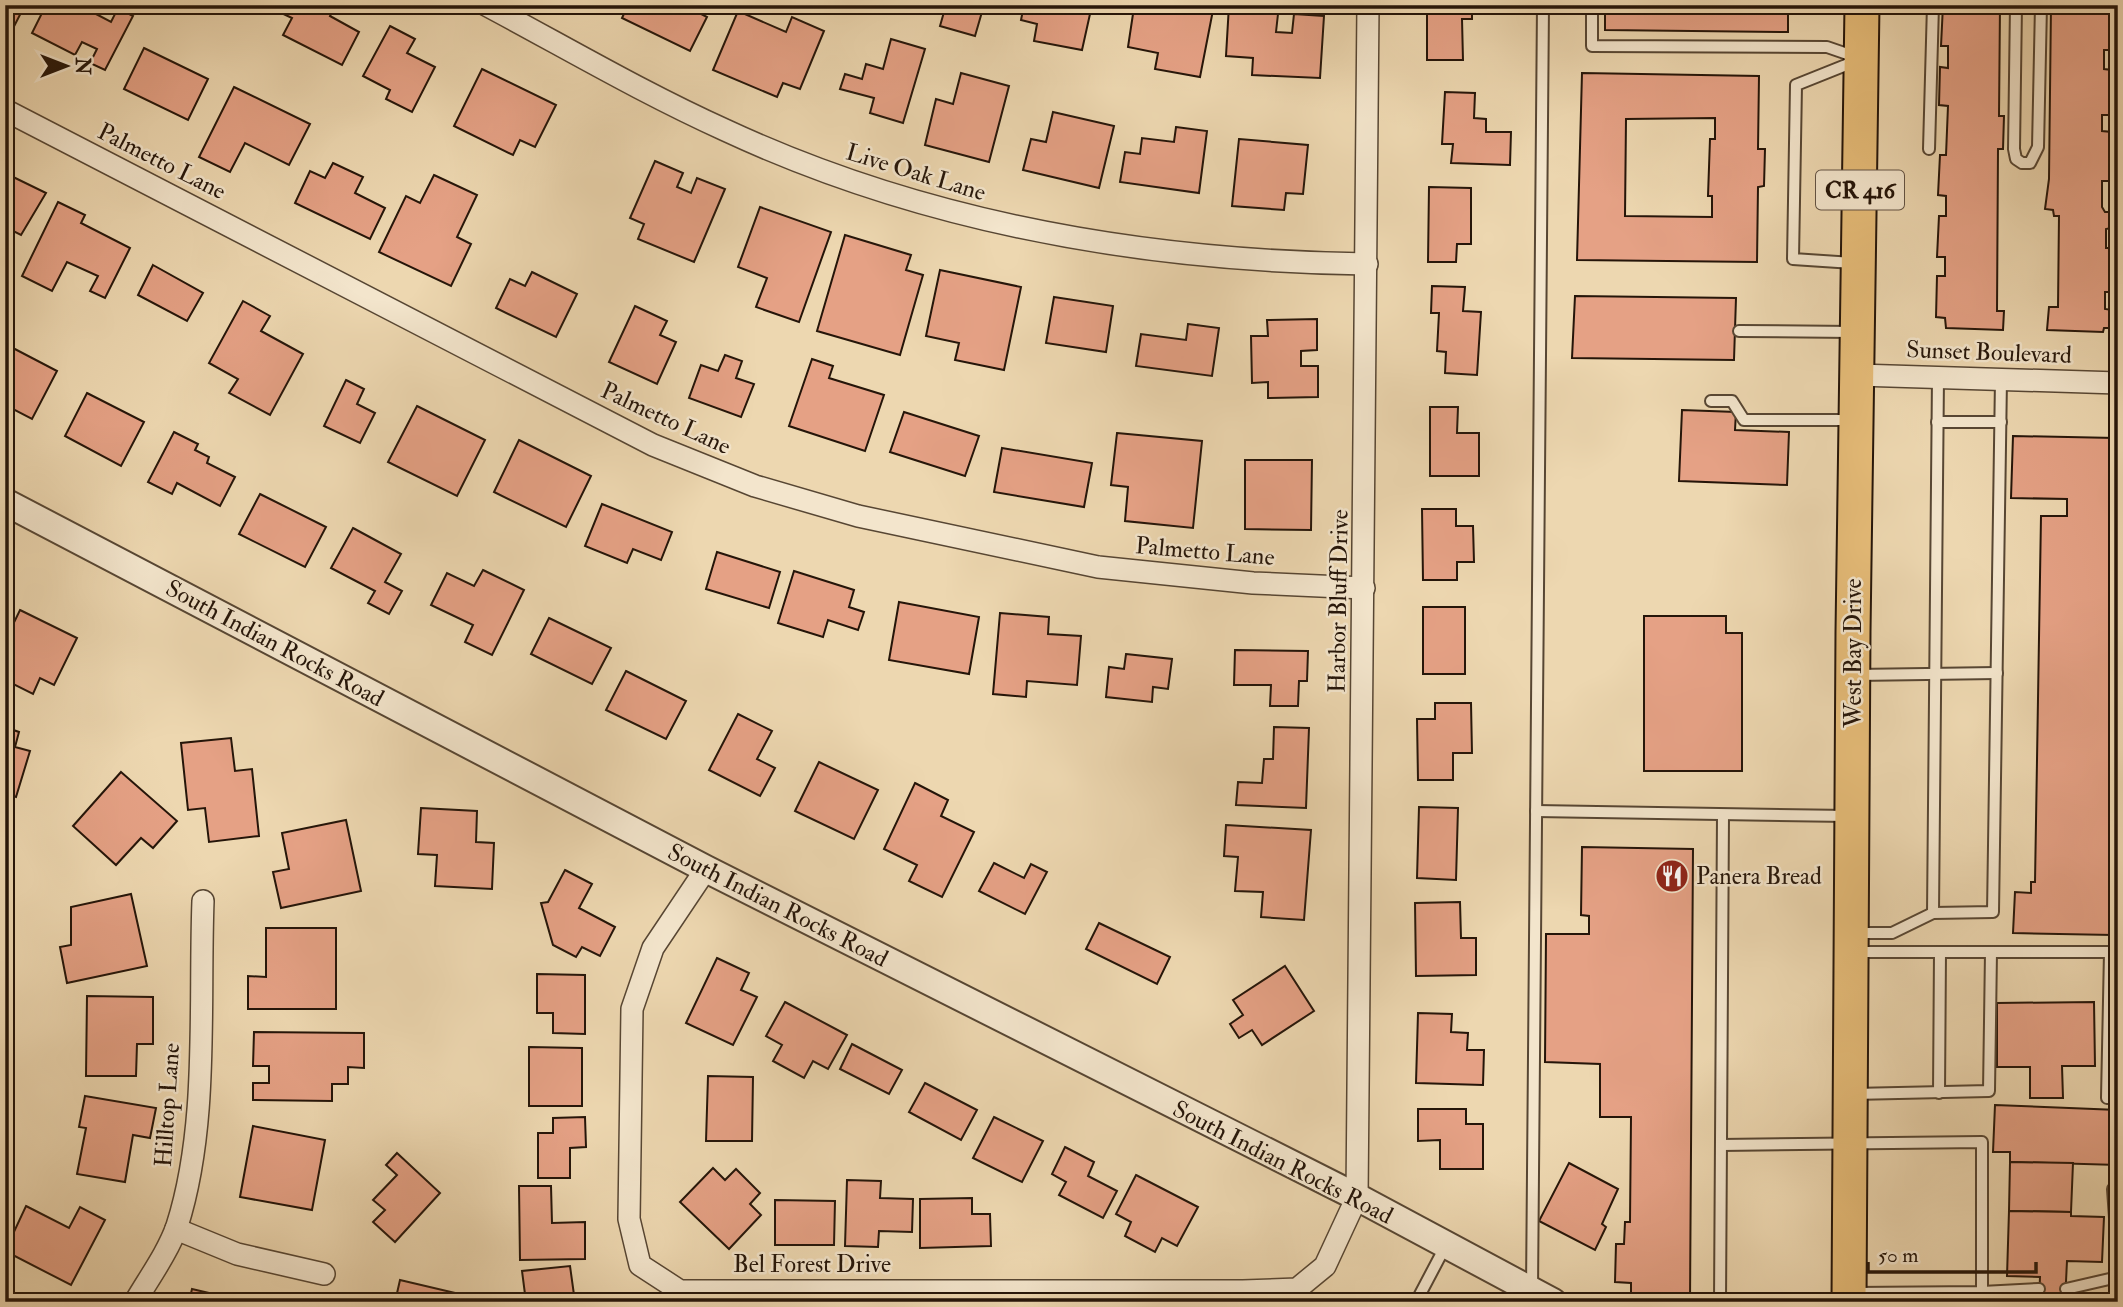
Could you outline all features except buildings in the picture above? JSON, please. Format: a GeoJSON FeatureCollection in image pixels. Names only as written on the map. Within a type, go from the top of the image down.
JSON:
{"type":"FeatureCollection","features":[{"type":"Feature","properties":{"kind":"main road","name":"West Bay Drive"},"geometry":{"type":"LineString","coordinates":[[1849,1298],[1852,675],[1862,5]]}},
{"type":"Feature","properties":{"kind":"street","name":"Live Oak Lane"},"geometry":{"type":"LineString","coordinates":[[486,5],[724,130],[834,176],[949,212],[1058,237],[1175,255],[1277,263],[1367,264]]}},
{"type":"Feature","properties":{"kind":"street","name":"Harbor Bluff Drive"},"geometry":{"type":"LineString","coordinates":[[1357,1197],[1368,5]]}},
{"type":"Feature","properties":{"kind":"street","name":"Palmetto Lane"},"geometry":{"type":"LineString","coordinates":[[5,110],[653,445],[755,486],[858,516],[1098,568],[1253,583],[1364,588]]}},
{"type":"Feature","properties":{"kind":"street","name":"Sunset Boulevard"},"geometry":{"type":"LineString","coordinates":[[1858,375],[2118,383]]}},
{"type":"Feature","properties":{"kind":"street","name":"South Indian Rocks Road"},"geometry":{"type":"LineString","coordinates":[[6,506],[706,869],[1357,1197],[1542,1296]]}},
{"type":"Feature","properties":{"kind":"street","name":"Bel Forest Drive"},"geometry":{"type":"LineString","coordinates":[[706,869],[653,948],[632,1009],[629,1219],[640,1265],[680,1291],[1297,1289],[1325,1266],[1357,1197]]}},
{"type":"Feature","properties":{"kind":"street","name":"Hilltop Lane"},"geometry":{"type":"LineString","coordinates":[[135,1302],[176,1229],[191,1167],[198,1106],[202,901]]}},
{"type":"Feature","properties":{"kind":"street"},"geometry":{"type":"LineString","coordinates":[[176,1229],[237,1254],[324,1274]]}},
{"type":"Feature","properties":{"kind":"lane"},"geometry":{"type":"LineString","coordinates":[[1542,1296],[1536,811],[1543,5]]}},
{"type":"Feature","properties":{"kind":"lane"},"geometry":{"type":"LineString","coordinates":[[1592,5],[1592,46],[1827,47],[1862,59]]}},
{"type":"Feature","properties":{"kind":"lane"},"geometry":{"type":"LineString","coordinates":[[1929,149],[1933,5]]}},
{"type":"Feature","properties":{"kind":"lane"},"geometry":{"type":"LineString","coordinates":[[2017,5],[2014,149],[2016,159],[2022,163],[2030,163],[2038,147],[2041,5]]}},
{"type":"Feature","properties":{"kind":"lane"},"geometry":{"type":"LineString","coordinates":[[1860,263],[1793,258],[1796,85],[1862,59]]}},
{"type":"Feature","properties":{"kind":"lane"},"geometry":{"type":"LineString","coordinates":[[1739,331],[1859,332]]}},
{"type":"Feature","properties":{"kind":"lane"},"geometry":{"type":"LineString","coordinates":[[1933,913],[1938,377]]}},
{"type":"Feature","properties":{"kind":"lane"},"geometry":{"type":"LineString","coordinates":[[1851,943],[1892,933],[1933,913],[1993,912],[2001,379]]}},
{"type":"Feature","properties":{"kind":"lane"},"geometry":{"type":"LineString","coordinates":[[1711,401],[1732,401],[1744,420],[1857,420]]}},
{"type":"Feature","properties":{"kind":"lane"},"geometry":{"type":"LineString","coordinates":[[1937,422],[2001,422]]}},
{"type":"Feature","properties":{"kind":"lane"},"geometry":{"type":"LineString","coordinates":[[1852,675],[1997,673]]}},
{"type":"Feature","properties":{"kind":"lane"},"geometry":{"type":"LineString","coordinates":[[1536,811],[1851,816]]}},
{"type":"Feature","properties":{"kind":"lane"},"geometry":{"type":"LineString","coordinates":[[1720,1302],[1723,815]]}},
{"type":"Feature","properties":{"kind":"lane"},"geometry":{"type":"LineString","coordinates":[[1851,943],[1940,952],[2114,952],[2107,1098],[2118,1098]]}},
{"type":"Feature","properties":{"kind":"lane"},"geometry":{"type":"LineString","coordinates":[[1938,1093],[1940,952]]}},
{"type":"Feature","properties":{"kind":"lane"},"geometry":{"type":"LineString","coordinates":[[1850,1094],[1989,1091],[1991,952]]}},
{"type":"Feature","properties":{"kind":"lane"},"geometry":{"type":"LineString","coordinates":[[1721,1145],[1982,1142],[1982,1292]]}},
{"type":"Feature","properties":{"kind":"lane"},"geometry":{"type":"LineString","coordinates":[[2118,1189],[2113,1189],[2118,1261]]}},
{"type":"Feature","properties":{"kind":"lane"},"geometry":{"type":"LineString","coordinates":[[1416,1302],[1446,1245]]}},
{"type":"Feature","properties":{"kind":"lane"},"geometry":{"type":"LineString","coordinates":[[2066,1289],[2118,1277]]}},
{"type":"Feature","properties":{"kind":"lane"},"geometry":{"type":"LineString","coordinates":[[1849,1298],[2039,1289]]}},
{"type":"Feature","properties":{"kind":"place","name":"Panera Bread"},"geometry":{"type":"Point","coordinates":[1672,876]}}]}
